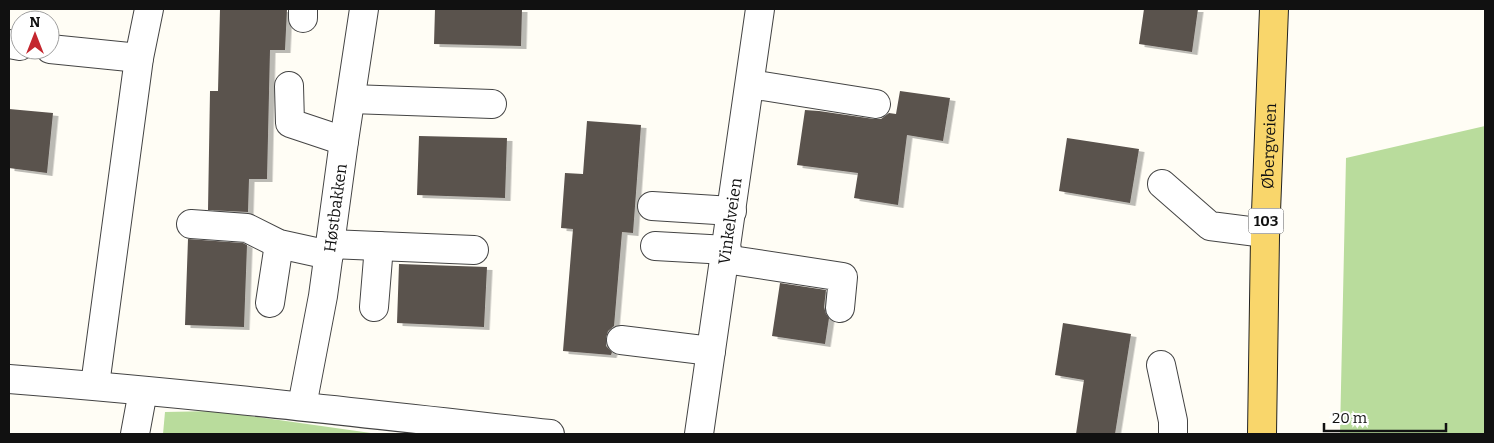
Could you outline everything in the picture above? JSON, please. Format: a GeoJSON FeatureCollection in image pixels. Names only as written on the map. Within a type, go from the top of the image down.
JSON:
{"type":"FeatureCollection","features":[{"type":"Feature","properties":{"kind":"main road","name":"Øbergveien"},"geometry":{"type":"LineString","coordinates":[[1262,434],[1265,233],[1274,9]]}},
{"type":"Feature","properties":{"kind":"street"},"geometry":{"type":"LineString","coordinates":[[95,386],[139,58],[149,9]]}},
{"type":"Feature","properties":{"kind":"street","name":"Høstbakken"},"geometry":{"type":"LineString","coordinates":[[302,406],[323,296],[364,9]]}},
{"type":"Feature","properties":{"kind":"street","name":"Vinkelveien"},"geometry":{"type":"LineString","coordinates":[[698,434],[726,254],[760,9]]}},
{"type":"Feature","properties":{"kind":"street"},"geometry":{"type":"LineString","coordinates":[[60,50],[139,58]]}},
{"type":"Feature","properties":{"kind":"street"},"geometry":{"type":"LineString","coordinates":[[750,84],[876,104]]}},
{"type":"Feature","properties":{"kind":"street"},"geometry":{"type":"LineString","coordinates":[[289,86],[290,123],[344,141]]}},
{"type":"Feature","properties":{"kind":"street"},"geometry":{"type":"LineString","coordinates":[[351,100],[492,104]]}},
{"type":"Feature","properties":{"kind":"street"},"geometry":{"type":"LineString","coordinates":[[1162,184],[1210,226],[1265,233]]}},
{"type":"Feature","properties":{"kind":"street"},"geometry":{"type":"LineString","coordinates":[[652,206],[732,211]]}},
{"type":"Feature","properties":{"kind":"street"},"geometry":{"type":"LineString","coordinates":[[191,224],[247,228],[280,244],[330,249],[379,246],[474,250]]}},
{"type":"Feature","properties":{"kind":"street"},"geometry":{"type":"LineString","coordinates":[[270,303],[280,244]]}},
{"type":"Feature","properties":{"kind":"street"},"geometry":{"type":"LineString","coordinates":[[374,307],[379,246]]}},
{"type":"Feature","properties":{"kind":"street"},"geometry":{"type":"LineString","coordinates":[[655,246],[726,254],[843,277],[840,308]]}},
{"type":"Feature","properties":{"kind":"street"},"geometry":{"type":"LineString","coordinates":[[621,340],[711,351]]}},
{"type":"Feature","properties":{"kind":"street"},"geometry":{"type":"LineString","coordinates":[[1161,365],[1173,421],[1173,434]]}},
{"type":"Feature","properties":{"kind":"street"},"geometry":{"type":"LineString","coordinates":[[9,379],[302,406],[550,434]]}},
{"type":"Feature","properties":{"kind":"street"},"geometry":{"type":"LineString","coordinates":[[135,434],[143,391]]}},
{"type":"Feature","properties":{"kind":"green space"},"geometry":{"type":"Polygon","coordinates":[[[1485,126],[1485,434],[1340,434],[1346,158],[1485,126]]]}},
{"type":"Feature","properties":{"kind":"green space"},"geometry":{"type":"Polygon","coordinates":[[[215,411],[378,434],[163,434],[165,412],[215,411]]]}},
{"type":"Feature","properties":{"kind":"building"},"geometry":{"type":"Polygon","coordinates":[[[220,9],[287,9],[285,50],[270,50],[267,179],[249,179],[248,212],[208,210],[210,91],[218,91],[220,9]]]}},
{"type":"Feature","properties":{"kind":"building"},"geometry":{"type":"Polygon","coordinates":[[[435,9],[522,9],[521,46],[434,44],[435,9]]]}},
{"type":"Feature","properties":{"kind":"building"},"geometry":{"type":"Polygon","coordinates":[[[1144,9],[1198,9],[1192,52],[1139,44],[1144,9]]]}},
{"type":"Feature","properties":{"kind":"building"},"geometry":{"type":"Polygon","coordinates":[[[900,91],[950,98],[943,141],[907,135],[898,205],[854,198],[858,173],[797,165],[805,110],[881,119],[889,113],[896,114],[900,91]]]}},
{"type":"Feature","properties":{"kind":"building"},"geometry":{"type":"Polygon","coordinates":[[[9,109],[53,113],[47,173],[9,168],[9,109]]]}},
{"type":"Feature","properties":{"kind":"building"},"geometry":{"type":"Polygon","coordinates":[[[587,121],[641,125],[633,233],[622,232],[614,326],[608,331],[606,338],[606,346],[612,352],[611,355],[563,351],[573,229],[561,228],[565,173],[583,174],[587,121]]]}},
{"type":"Feature","properties":{"kind":"building"},"geometry":{"type":"Polygon","coordinates":[[[419,136],[507,138],[505,198],[417,195],[419,136]]]}},
{"type":"Feature","properties":{"kind":"building"},"geometry":{"type":"Polygon","coordinates":[[[1067,138],[1139,149],[1130,203],[1059,191],[1067,138]]]}},
{"type":"Feature","properties":{"kind":"building"},"geometry":{"type":"Polygon","coordinates":[[[188,239],[243,243],[247,245],[244,327],[185,325],[188,239]]]}},
{"type":"Feature","properties":{"kind":"building"},"geometry":{"type":"Polygon","coordinates":[[[399,264],[487,267],[484,327],[397,323],[399,264]]]}},
{"type":"Feature","properties":{"kind":"building"},"geometry":{"type":"Polygon","coordinates":[[[780,283],[826,290],[824,307],[829,318],[825,344],[772,336],[780,283]]]}},
{"type":"Feature","properties":{"kind":"building"},"geometry":{"type":"Polygon","coordinates":[[[1063,323],[1131,334],[1115,434],[1076,434],[1084,380],[1055,375],[1063,323]]]}}]}
